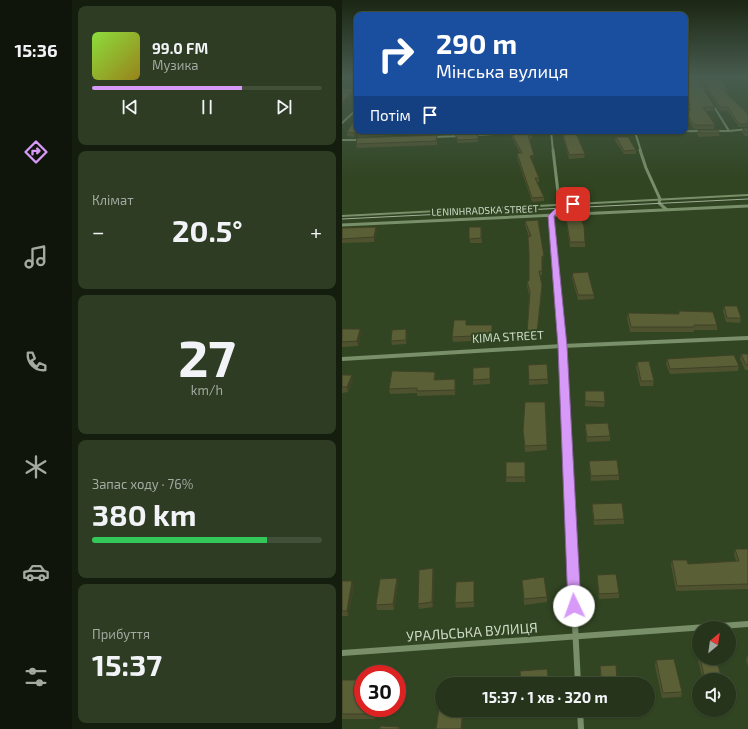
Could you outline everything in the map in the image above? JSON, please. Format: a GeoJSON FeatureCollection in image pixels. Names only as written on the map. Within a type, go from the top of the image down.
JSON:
{"type":"FeatureCollection","features":[{"type":"Feature","properties":{"kind":"street"},"geometry":{"type":"LineString","coordinates":[[717,111],[729,131]]}},
{"type":"Feature","properties":{"kind":"street"},"geometry":{"type":"LineString","coordinates":[[342,123],[354,112]]}},
{"type":"Feature","properties":{"kind":"street"},"geometry":{"type":"LineString","coordinates":[[713,131],[748,129]]}},
{"type":"Feature","properties":{"kind":"street"},"geometry":{"type":"LineString","coordinates":[[688,131],[705,131]]}},
{"type":"Feature","properties":{"kind":"street"},"geometry":{"type":"LineString","coordinates":[[428,137],[490,134]]}},
{"type":"Feature","properties":{"kind":"street"},"geometry":{"type":"LineString","coordinates":[[551,134],[560,209],[551,216],[562,346],[578,677]]}},
{"type":"Feature","properties":{"kind":"street"},"geometry":{"type":"LineString","coordinates":[[636,134],[646,168],[660,199],[659,203],[667,210]]}},
{"type":"Feature","properties":{"kind":"street"},"geometry":{"type":"LineString","coordinates":[[342,140],[362,140]]}},
{"type":"Feature","properties":{"kind":"street","name":"LENINHRADSKA STREET"},"geometry":{"type":"LineString","coordinates":[[342,225],[748,206]]}},
{"type":"Feature","properties":{"kind":"street","name":"KIMA STREET"},"geometry":{"type":"LineString","coordinates":[[342,359],[562,346],[748,338]]}},
{"type":"Feature","properties":{"kind":"street","name":"УРАЛЬСЬКА ВУЛИЦЯ"},"geometry":{"type":"LineString","coordinates":[[342,653],[748,624]]}},
{"type":"Feature","properties":{"kind":"street"},"geometry":{"type":"LineString","coordinates":[[580,717],[581,729]]}},
{"type":"Feature","properties":{"kind":"lane"},"geometry":{"type":"LineString","coordinates":[[342,216],[748,195]]}},
{"type":"Feature","properties":{"kind":"building"},"geometry":{"type":"Polygon","coordinates":[[[688,111],[706,111],[715,125],[694,125],[688,116],[688,111]]]}},
{"type":"Feature","properties":{"kind":"building"},"geometry":{"type":"Polygon","coordinates":[[[731,111],[745,111],[748,114],[748,124],[739,124],[731,111]]]}},
{"type":"Feature","properties":{"kind":"building"},"geometry":{"type":"Polygon","coordinates":[[[354,121],[354,133],[347,132],[354,121]]]}},
{"type":"Feature","properties":{"kind":"building"},"geometry":{"type":"Polygon","coordinates":[[[743,128],[748,128],[748,132],[745,132],[743,128]]]}},
{"type":"Feature","properties":{"kind":"building"},"geometry":{"type":"Polygon","coordinates":[[[698,130],[718,130],[720,133],[700,133],[698,130]]]}},
{"type":"Feature","properties":{"kind":"building"},"geometry":{"type":"Polygon","coordinates":[[[455,134],[478,134],[478,139],[458,140],[455,134]]]}},
{"type":"Feature","properties":{"kind":"building"},"geometry":{"type":"Polygon","coordinates":[[[512,134],[532,134],[528,135],[534,155],[530,156],[539,178],[535,178],[544,197],[532,198],[517,153],[522,153],[512,134]]]}},
{"type":"Feature","properties":{"kind":"building"},"geometry":{"type":"Polygon","coordinates":[[[563,134],[576,134],[585,154],[569,155],[563,134]]]}},
{"type":"Feature","properties":{"kind":"building"},"geometry":{"type":"Polygon","coordinates":[[[437,135],[436,141],[356,144],[357,138],[437,135]]]}},
{"type":"Feature","properties":{"kind":"building"},"geometry":{"type":"Polygon","coordinates":[[[616,137],[628,137],[636,150],[624,151],[616,137]]]}},
{"type":"Feature","properties":{"kind":"building"},"geometry":{"type":"Polygon","coordinates":[[[580,217],[584,226],[585,242],[570,242],[566,218],[580,217]]]}},
{"type":"Feature","properties":{"kind":"building"},"geometry":{"type":"Polygon","coordinates":[[[538,220],[544,256],[542,256],[542,271],[539,271],[542,285],[537,333],[527,333],[530,292],[527,281],[529,281],[528,237],[531,236],[525,221],[538,220]]]}},
{"type":"Feature","properties":{"kind":"building"},"geometry":{"type":"Polygon","coordinates":[[[376,227],[374,237],[342,239],[342,228],[376,227]]]}},
{"type":"Feature","properties":{"kind":"building"},"geometry":{"type":"Polygon","coordinates":[[[469,227],[481,227],[481,238],[469,239],[469,227]]]}},
{"type":"Feature","properties":{"kind":"building"},"geometry":{"type":"Polygon","coordinates":[[[588,272],[594,295],[578,295],[572,273],[588,272]]]}},
{"type":"Feature","properties":{"kind":"building"},"geometry":{"type":"Polygon","coordinates":[[[724,306],[737,306],[741,318],[727,318],[724,306]]]}},
{"type":"Feature","properties":{"kind":"building"},"geometry":{"type":"Polygon","coordinates":[[[679,311],[713,312],[717,325],[694,325],[694,327],[631,327],[628,313],[679,314],[679,311]]]}},
{"type":"Feature","properties":{"kind":"building"},"geometry":{"type":"Polygon","coordinates":[[[454,320],[466,320],[466,325],[492,325],[492,335],[452,337],[454,320]]]}},
{"type":"Feature","properties":{"kind":"building"},"geometry":{"type":"Polygon","coordinates":[[[342,329],[360,329],[357,341],[342,342],[342,329]]]}},
{"type":"Feature","properties":{"kind":"building"},"geometry":{"type":"Polygon","coordinates":[[[406,329],[406,340],[391,341],[392,330],[406,329]]]}},
{"type":"Feature","properties":{"kind":"building"},"geometry":{"type":"Polygon","coordinates":[[[741,354],[748,354],[748,365],[746,365],[741,354]]]}},
{"type":"Feature","properties":{"kind":"building"},"geometry":{"type":"Polygon","coordinates":[[[734,355],[739,366],[670,369],[667,359],[734,355]]]}},
{"type":"Feature","properties":{"kind":"building"},"geometry":{"type":"Polygon","coordinates":[[[649,361],[654,381],[641,381],[637,362],[649,361]]]}},
{"type":"Feature","properties":{"kind":"building"},"geometry":{"type":"Polygon","coordinates":[[[547,364],[548,379],[529,380],[528,365],[547,364]]]}},
{"type":"Feature","properties":{"kind":"building"},"geometry":{"type":"Polygon","coordinates":[[[490,367],[490,379],[473,380],[473,368],[490,367]]]}},
{"type":"Feature","properties":{"kind":"building"},"geometry":{"type":"Polygon","coordinates":[[[392,371],[435,372],[434,380],[455,379],[455,390],[417,391],[417,388],[389,389],[392,371]]]}},
{"type":"Feature","properties":{"kind":"building"},"geometry":{"type":"Polygon","coordinates":[[[342,375],[352,375],[347,387],[342,387],[342,375]]]}},
{"type":"Feature","properties":{"kind":"building"},"geometry":{"type":"Polygon","coordinates":[[[585,391],[604,391],[605,402],[585,401],[585,391]]]}},
{"type":"Feature","properties":{"kind":"building"},"geometry":{"type":"Polygon","coordinates":[[[525,402],[545,402],[547,445],[525,446],[523,431],[525,402]]]}},
{"type":"Feature","properties":{"kind":"building"},"geometry":{"type":"Polygon","coordinates":[[[608,423],[610,436],[587,437],[585,424],[608,423]]]}},
{"type":"Feature","properties":{"kind":"building"},"geometry":{"type":"Polygon","coordinates":[[[617,460],[619,475],[591,476],[589,461],[617,460]]]}},
{"type":"Feature","properties":{"kind":"building"},"geometry":{"type":"Polygon","coordinates":[[[506,462],[525,462],[525,477],[506,477],[506,462]]]}},
{"type":"Feature","properties":{"kind":"building"},"geometry":{"type":"Polygon","coordinates":[[[622,503],[624,519],[594,520],[592,504],[622,503]]]}},
{"type":"Feature","properties":{"kind":"building"},"geometry":{"type":"Polygon","coordinates":[[[735,549],[748,549],[748,584],[677,586],[672,560],[687,560],[688,564],[739,561],[735,549]]]}},
{"type":"Feature","properties":{"kind":"building"},"geometry":{"type":"Polygon","coordinates":[[[433,568],[432,602],[418,604],[419,570],[433,568]]]}},
{"type":"Feature","properties":{"kind":"building"},"geometry":{"type":"Polygon","coordinates":[[[616,574],[619,593],[599,594],[597,575],[616,574]]]}},
{"type":"Feature","properties":{"kind":"building"},"geometry":{"type":"Polygon","coordinates":[[[544,577],[547,597],[524,599],[522,580],[544,577]]]}},
{"type":"Feature","properties":{"kind":"building"},"geometry":{"type":"Polygon","coordinates":[[[397,578],[393,604],[376,605],[380,579],[397,578]]]}},
{"type":"Feature","properties":{"kind":"building"},"geometry":{"type":"Polygon","coordinates":[[[342,581],[352,581],[347,611],[342,611],[342,581]]]}},
{"type":"Feature","properties":{"kind":"building"},"geometry":{"type":"Polygon","coordinates":[[[474,581],[474,602],[455,603],[456,582],[474,581]]]}},
{"type":"Feature","properties":{"kind":"building"},"geometry":{"type":"Polygon","coordinates":[[[674,659],[682,692],[663,693],[656,660],[674,659]]]}},
{"type":"Feature","properties":{"kind":"building"},"geometry":{"type":"Polygon","coordinates":[[[616,665],[617,677],[601,677],[600,666],[616,665]]]}},
{"type":"Feature","properties":{"kind":"building"},"geometry":{"type":"Polygon","coordinates":[[[702,665],[718,665],[720,673],[703,673],[702,665]]]}},
{"type":"Feature","properties":{"kind":"building"},"geometry":{"type":"Polygon","coordinates":[[[547,669],[548,677],[520,677],[520,671],[547,669]]]}},
{"type":"Feature","properties":{"kind":"building"},"geometry":{"type":"Polygon","coordinates":[[[342,680],[354,680],[354,714],[342,714],[342,680]]]}},
{"type":"Feature","properties":{"kind":"building"},"geometry":{"type":"Polygon","coordinates":[[[438,717],[462,717],[461,729],[436,729],[438,717]]]}},
{"type":"Feature","properties":{"kind":"building"},"geometry":{"type":"Polygon","coordinates":[[[380,726],[399,727],[399,729],[380,729],[380,726]]]}},
{"type":"Feature","properties":{"kind":"tram line"},"geometry":{"type":"LineString","coordinates":[[342,219],[748,199]]}},
{"type":"Feature","properties":{"kind":"route"},"geometry":{"type":"LineString","coordinates":[[573,204],[559,205],[560,209],[551,216],[562,346],[574,606]]}}]}
